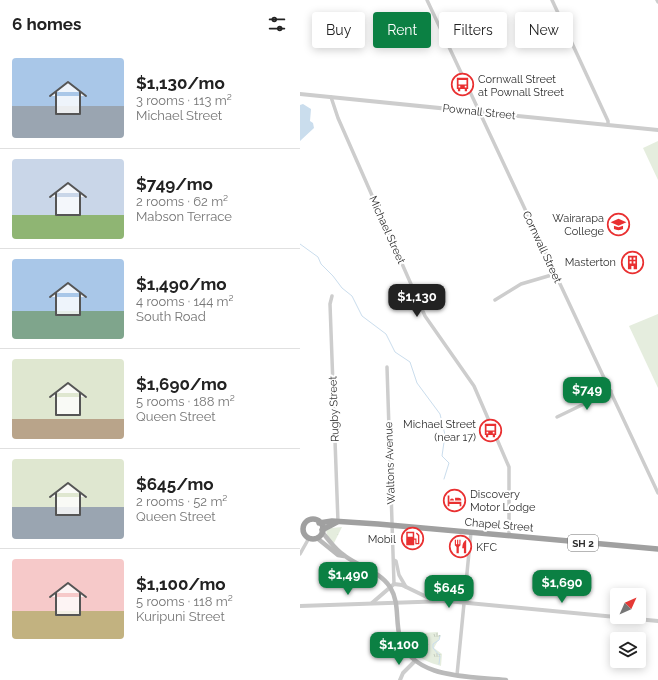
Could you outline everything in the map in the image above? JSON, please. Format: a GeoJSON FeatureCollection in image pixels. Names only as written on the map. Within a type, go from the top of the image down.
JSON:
{"type":"FeatureCollection","features":[{"type":"Feature","properties":{"kind":"highway","name":"SH 2"},"geometry":{"type":"LineString","coordinates":[[309,538],[302,532],[303,523],[312,520],[319,522]]}},
{"type":"Feature","properties":{"kind":"highway","name":"Chapel Street"},"geometry":{"type":"LineString","coordinates":[[319,522],[393,525],[658,549]]}},
{"type":"Feature","properties":{"kind":"highway"},"geometry":{"type":"LineString","coordinates":[[319,522],[322,531]]}},
{"type":"Feature","properties":{"kind":"highway","name":"Chapel Street"},"geometry":{"type":"LineString","coordinates":[[322,531],[338,522]]}},
{"type":"Feature","properties":{"kind":"highway","name":"SH 2"},"geometry":{"type":"LineString","coordinates":[[317,538],[322,531]]}},
{"type":"Feature","properties":{"kind":"highway"},"geometry":{"type":"LineString","coordinates":[[309,538],[317,538]]}},
{"type":"Feature","properties":{"kind":"main road"},"geometry":{"type":"LineString","coordinates":[[322,531],[332,546],[344,556],[377,574],[392,586],[397,604],[400,638],[407,652],[415,661],[432,670],[458,675],[506,680]]}},
{"type":"Feature","properties":{"kind":"main road"},"geometry":{"type":"LineString","coordinates":[[317,538],[338,555],[344,556]]}},
{"type":"Feature","properties":{"kind":"street","name":"Cornwall Street"},"geometry":{"type":"LineString","coordinates":[[427,0],[658,493]]}},
{"type":"Feature","properties":{"kind":"street"},"geometry":{"type":"LineString","coordinates":[[552,0],[608,121],[608,125]]}},
{"type":"Feature","properties":{"kind":"street","name":"Pownall Street"},"geometry":{"type":"LineString","coordinates":[[300,94],[658,130]]}},
{"type":"Feature","properties":{"kind":"street","name":"Michael Street"},"geometry":{"type":"LineString","coordinates":[[331,97],[338,118],[425,316],[474,386],[509,467],[509,536]]}},
{"type":"Feature","properties":{"kind":"street"},"geometry":{"type":"LineString","coordinates":[[496,300],[521,284],[555,274]]}},
{"type":"Feature","properties":{"kind":"street","name":"Rugby Street"},"geometry":{"type":"LineString","coordinates":[[332,296],[330,304],[338,522]]}},
{"type":"Feature","properties":{"kind":"street","name":"Waltons Avenue"},"geometry":{"type":"LineString","coordinates":[[387,367],[394,560],[392,586]]}},
{"type":"Feature","properties":{"kind":"street"},"geometry":{"type":"LineString","coordinates":[[557,417],[611,391]]}},
{"type":"Feature","properties":{"kind":"street"},"geometry":{"type":"LineString","coordinates":[[458,675],[471,532]]}},
{"type":"Feature","properties":{"kind":"street"},"geometry":{"type":"LineString","coordinates":[[300,554],[309,538]]}},
{"type":"Feature","properties":{"kind":"street","name":"Waltons Avenue"},"geometry":{"type":"LineString","coordinates":[[394,560],[396,561],[399,575],[407,588]]}},
{"type":"Feature","properties":{"kind":"street"},"geometry":{"type":"LineString","coordinates":[[371,603],[392,586],[407,588],[435,601]]}},
{"type":"Feature","properties":{"kind":"street"},"geometry":{"type":"LineString","coordinates":[[300,606],[371,603],[397,604],[435,601],[658,621]]}},
{"type":"Feature","properties":{"kind":"street"},"geometry":{"type":"LineString","coordinates":[[400,680],[403,673],[415,661]]}},
{"type":"Feature","properties":{"kind":"green space"},"geometry":{"type":"Polygon","coordinates":[[[658,141],[658,180],[643,148],[658,141]]]}},
{"type":"Feature","properties":{"kind":"green space"},"geometry":{"type":"Polygon","coordinates":[[[658,314],[658,388],[629,326],[658,314]]]}},
{"type":"Feature","properties":{"kind":"green space"},"geometry":{"type":"Polygon","coordinates":[[[342,527],[334,543],[329,540],[326,531],[331,528],[342,527]]]}},
{"type":"Feature","properties":{"kind":"green space"},"geometry":{"type":"Polygon","coordinates":[[[438,632],[438,635],[441,635],[434,648],[442,654],[441,666],[422,659],[411,647],[405,634],[438,632]]]}},
{"type":"Feature","properties":{"kind":"water"},"geometry":{"type":"Polygon","coordinates":[[[303,104],[311,109],[310,121],[313,123],[314,128],[300,141],[300,105],[303,104]]]}},
{"type":"Feature","properties":{"kind":"waterway"},"geometry":{"type":"LineString","coordinates":[[300,244],[318,257],[321,264],[342,288],[352,296],[362,316],[386,334],[395,352],[410,362],[417,383],[440,414],[445,435],[442,456],[449,463],[444,479]]}},
{"type":"Feature","properties":{"kind":"waterway"},"geometry":{"type":"LineString","coordinates":[[439,664],[440,656],[433,648],[433,644],[439,640],[440,636]]}},
{"type":"Feature","properties":{"kind":"place","name":"Cornwall Street at Pownall Street"},"geometry":{"type":"Point","coordinates":[463,85]}},
{"type":"Feature","properties":{"kind":"place","name":"Wairarapa College"},"geometry":{"type":"Point","coordinates":[619,224]}},
{"type":"Feature","properties":{"kind":"place","name":"Masterton"},"geometry":{"type":"Point","coordinates":[632,262]}},
{"type":"Feature","properties":{"kind":"place","name":"Michael Street (near 17)"},"geometry":{"type":"Point","coordinates":[491,430]}},
{"type":"Feature","properties":{"kind":"place","name":"Discovery Motor Lodge"},"geometry":{"type":"Point","coordinates":[455,500]}},
{"type":"Feature","properties":{"kind":"place","name":"Mobil"},"geometry":{"type":"Point","coordinates":[412,539]}},
{"type":"Feature","properties":{"kind":"place","name":"KFC"},"geometry":{"type":"Point","coordinates":[461,547]}}]}
